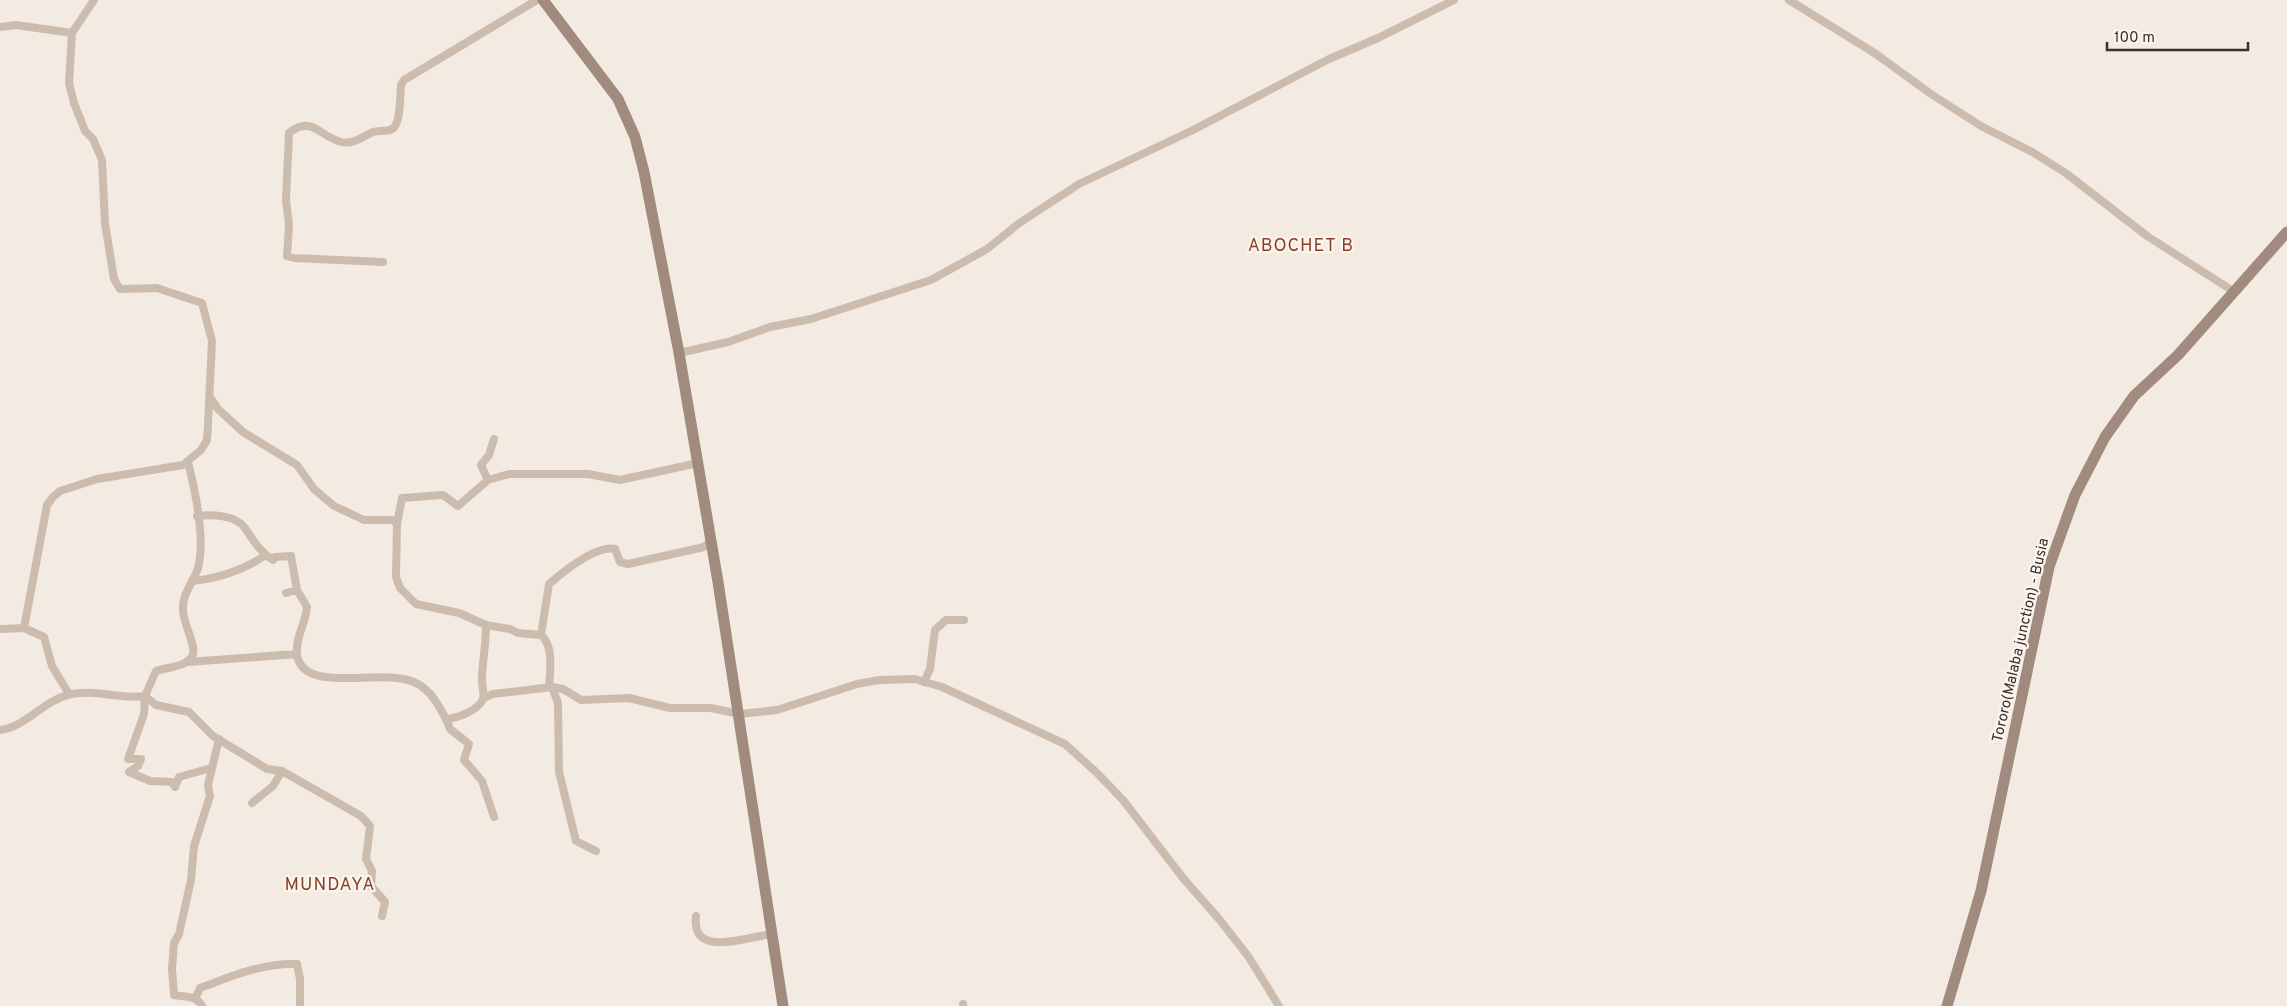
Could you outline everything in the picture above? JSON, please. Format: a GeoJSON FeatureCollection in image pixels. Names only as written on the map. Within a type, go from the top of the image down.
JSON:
{"type":"FeatureCollection","features":[{"type":"Feature","properties":{"kind":"main road"},"geometry":{"type":"LineString","coordinates":[[543,0],[597,70],[627,116],[644,172],[679,353],[740,714],[783,1006]]}},
{"type":"Feature","properties":{"kind":"main road","name":"Tororo(Malaba junction) - Busia"},"geometry":{"type":"LineString","coordinates":[[1947,1006],[1981,891],[2049,567],[2075,494],[2105,437],[2134,396],[2178,355],[2287,232]]}},
{"type":"Feature","properties":{"kind":"street"},"geometry":{"type":"LineString","coordinates":[[24,628],[47,505],[53,497],[60,491],[97,479],[183,465],[201,450],[206,440],[212,341],[202,303],[157,288],[120,289],[114,279],[105,223],[102,160],[93,140],[85,130],[74,103],[69,83],[72,33],[94,0]]}},
{"type":"Feature","properties":{"kind":"street"},"geometry":{"type":"LineString","coordinates":[[383,262],[294,258],[287,256],[289,133],[298,126],[310,126],[341,142],[348,142],[358,140],[374,132],[393,129],[398,124],[401,85],[404,80],[536,0]]}},
{"type":"Feature","properties":{"kind":"street"},"geometry":{"type":"LineString","coordinates":[[679,353],[728,342],[770,327],[818,317],[931,280],[987,249],[1018,224],[1079,184],[1191,132],[1329,58],[1378,38],[1454,0]]}},
{"type":"Feature","properties":{"kind":"street"},"geometry":{"type":"LineString","coordinates":[[1790,0],[1876,54],[1931,94],[1981,126],[2034,153],[2066,174],[2146,236],[2233,291]]}},
{"type":"Feature","properties":{"kind":"street"},"geometry":{"type":"LineString","coordinates":[[0,27],[16,26],[72,33]]}},
{"type":"Feature","properties":{"kind":"street"},"geometry":{"type":"LineString","coordinates":[[210,397],[218,409],[243,432],[297,465],[314,489],[334,506],[364,520],[392,520],[397,524]]}},
{"type":"Feature","properties":{"kind":"street"},"geometry":{"type":"LineString","coordinates":[[488,480],[481,465],[489,455],[494,439]]}},
{"type":"Feature","properties":{"kind":"street"},"geometry":{"type":"LineString","coordinates":[[187,662],[193,655],[193,650],[183,622],[182,605],[183,597],[192,581],[199,560],[197,516],[188,462]]}},
{"type":"Feature","properties":{"kind":"street"},"geometry":{"type":"LineString","coordinates":[[596,851],[576,841],[559,772],[558,703],[551,687],[547,639],[541,635],[518,633],[510,629],[486,626],[459,613],[416,604],[400,588],[395,567],[397,524],[402,498],[443,494],[458,506],[488,480],[509,474],[588,474],[620,480],[698,463]]}},
{"type":"Feature","properties":{"kind":"street"},"geometry":{"type":"LineString","coordinates":[[197,516],[226,517],[244,526],[264,556],[272,560],[275,557],[291,556],[297,590],[307,607],[298,634],[297,654],[302,669],[322,677],[388,676],[406,679],[418,684],[432,696],[450,729],[469,744],[464,760],[482,781],[494,817]]}},
{"type":"Feature","properties":{"kind":"street"},"geometry":{"type":"LineString","coordinates":[[541,635],[549,584],[583,559],[610,548],[615,549],[620,562],[635,563],[704,547],[711,541]]}},
{"type":"Feature","properties":{"kind":"street"},"geometry":{"type":"LineString","coordinates":[[192,581],[216,577],[251,564],[264,556]]}},
{"type":"Feature","properties":{"kind":"street"},"geometry":{"type":"LineString","coordinates":[[286,592],[297,590]]}},
{"type":"Feature","properties":{"kind":"street"},"geometry":{"type":"LineString","coordinates":[[924,682],[930,669],[935,630],[946,620],[964,620]]}},
{"type":"Feature","properties":{"kind":"street"},"geometry":{"type":"LineString","coordinates":[[484,698],[482,677],[486,626]]}},
{"type":"Feature","properties":{"kind":"street"},"geometry":{"type":"LineString","coordinates":[[0,629],[24,628],[39,633],[44,637],[52,666],[69,694]]}},
{"type":"Feature","properties":{"kind":"street"},"geometry":{"type":"LineString","coordinates":[[211,768],[179,777],[175,787],[172,782],[150,781],[129,772],[138,766],[142,759],[128,759],[144,714],[145,696],[156,671],[187,662],[297,654]]}},
{"type":"Feature","properties":{"kind":"street"},"geometry":{"type":"LineString","coordinates":[[446,719],[468,712],[480,704],[484,698],[493,694],[551,687],[563,689],[581,700],[629,698],[670,708],[711,708],[740,714],[777,710],[864,683],[915,679],[942,687],[1065,744],[1097,773],[1123,800],[1183,878],[1248,956],[1279,1006]]}},
{"type":"Feature","properties":{"kind":"street"},"geometry":{"type":"LineString","coordinates":[[0,730],[15,726],[52,702],[69,694],[145,696],[156,705],[190,712],[200,726],[218,739],[267,769],[282,772],[353,810],[370,826],[366,859],[372,871],[371,886],[385,902],[382,916]]}},
{"type":"Feature","properties":{"kind":"street"},"geometry":{"type":"LineString","coordinates":[[202,1006],[195,999],[174,996],[172,968],[174,943],[179,934],[191,880],[194,846],[210,796],[208,785],[218,739]]}},
{"type":"Feature","properties":{"kind":"street"},"geometry":{"type":"LineString","coordinates":[[252,803],[273,786],[282,772]]}},
{"type":"Feature","properties":{"kind":"street"},"geometry":{"type":"LineString","coordinates":[[696,916],[695,926],[700,937],[712,943],[772,934]]}},
{"type":"Feature","properties":{"kind":"street"},"geometry":{"type":"LineString","coordinates":[[195,999],[200,988],[258,966],[279,963],[297,964],[300,978],[300,1006]]}},
{"type":"Feature","properties":{"kind":"district","name":"ABOCHET B"},"geometry":{"type":"Point","coordinates":[1301,245]}},
{"type":"Feature","properties":{"kind":"district","name":"MUNDAYA"},"geometry":{"type":"Point","coordinates":[330,884]}}]}
